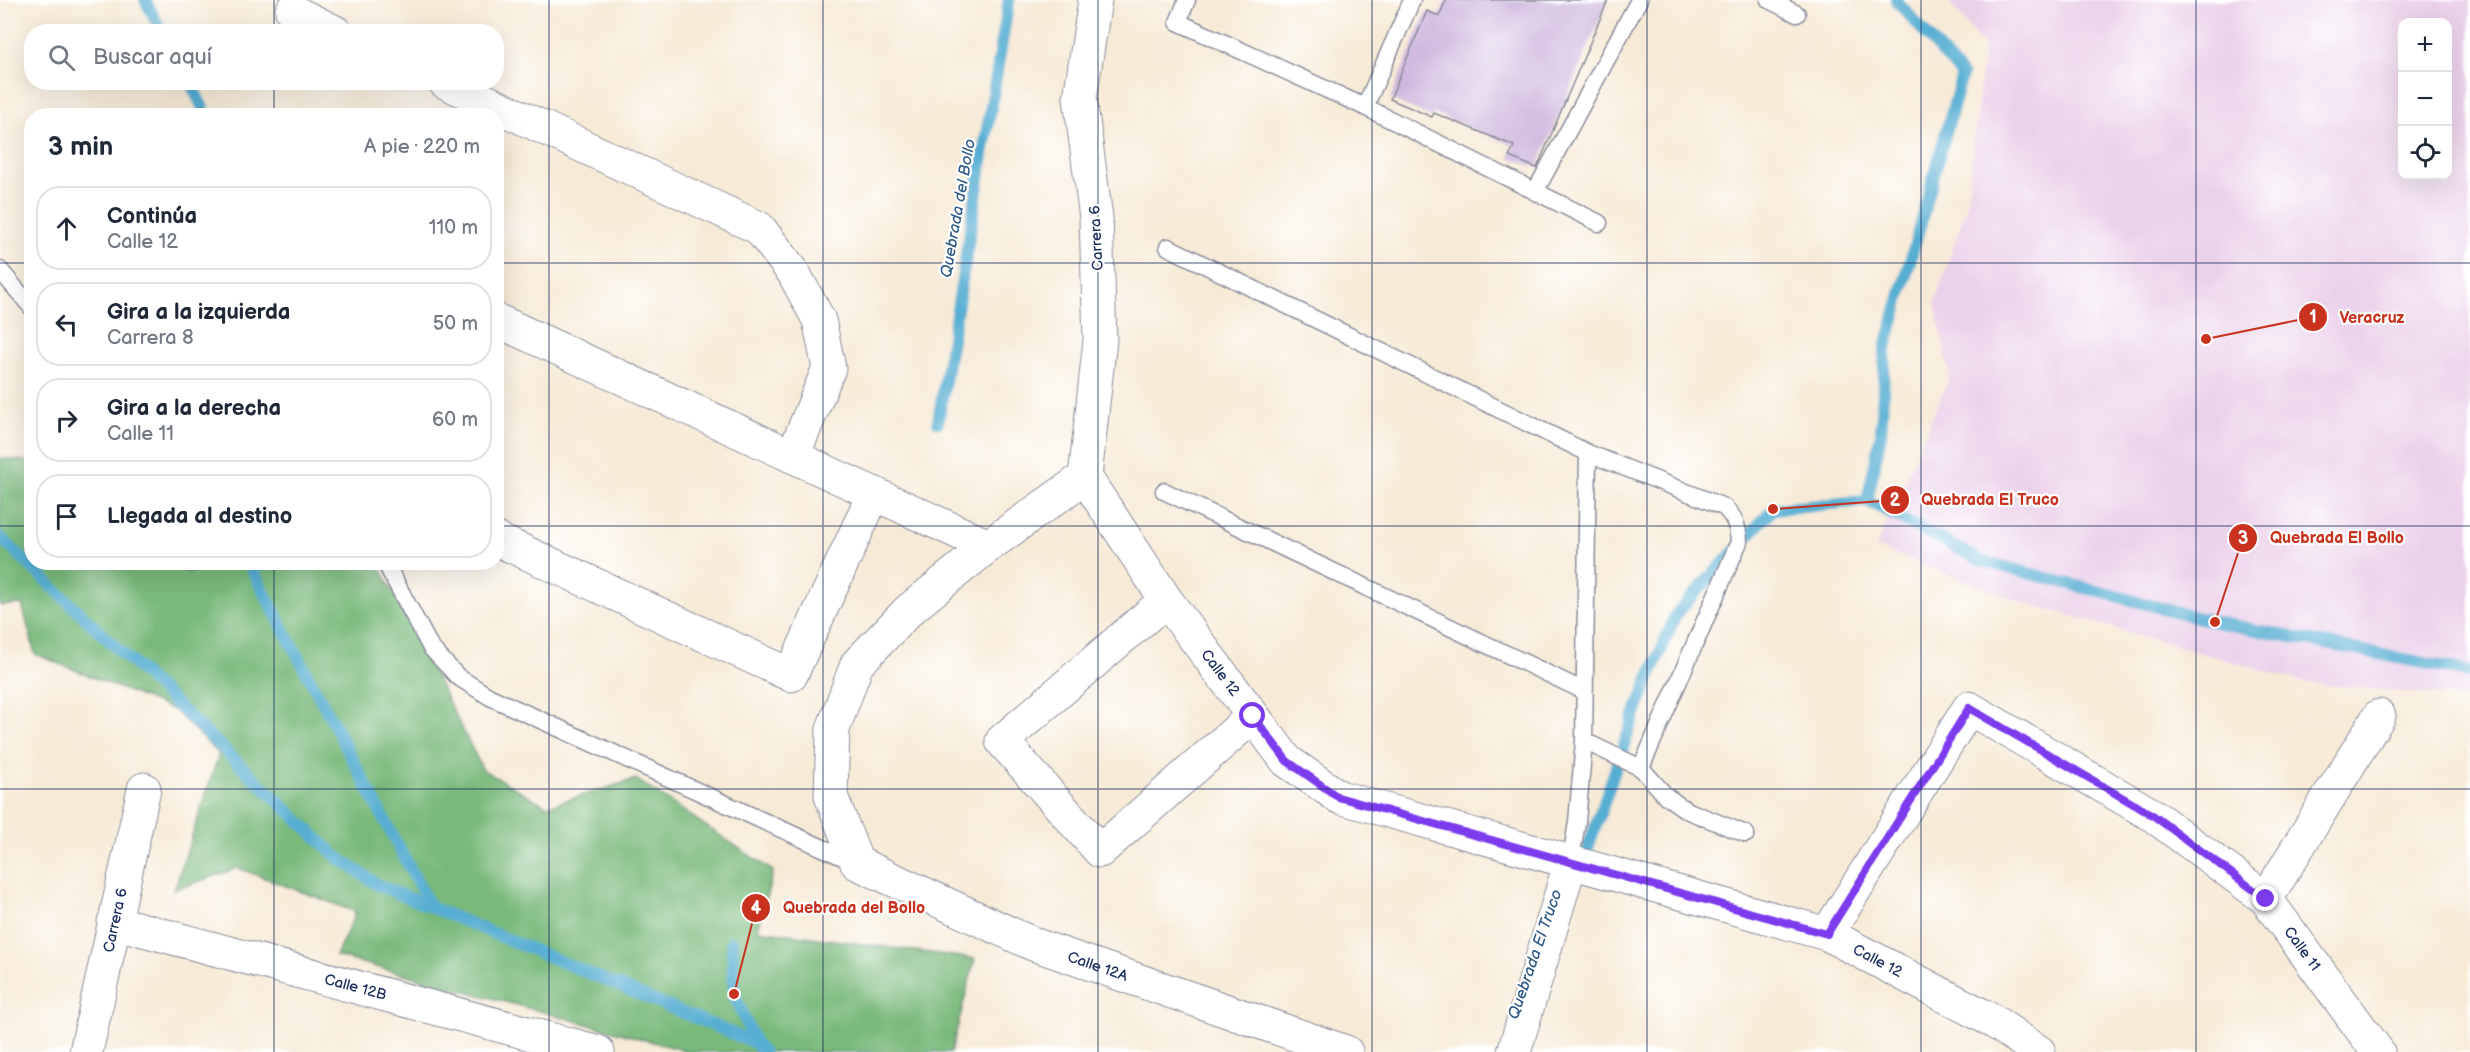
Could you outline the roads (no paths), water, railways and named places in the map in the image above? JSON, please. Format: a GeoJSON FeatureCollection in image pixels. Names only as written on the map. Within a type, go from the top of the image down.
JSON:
{"type":"FeatureCollection","features":[{"type":"Feature","properties":{"kind":"street","name":"Carrera 6"},"geometry":{"type":"LineString","coordinates":[[1085,477],[1100,340],[1096,218],[1080,98],[1095,0]]}},
{"type":"Feature","properties":{"kind":"street"},"geometry":{"type":"LineString","coordinates":[[292,11],[319,24]]}},
{"type":"Feature","properties":{"kind":"street"},"geometry":{"type":"LineString","coordinates":[[462,90],[501,108]]}},
{"type":"Feature","properties":{"kind":"street"},"geometry":{"type":"LineString","coordinates":[[504,109],[759,228],[793,272],[819,320],[829,368],[793,456]]}},
{"type":"Feature","properties":{"kind":"street"},"geometry":{"type":"LineString","coordinates":[[504,324],[988,546]]}},
{"type":"Feature","properties":{"kind":"street"},"geometry":{"type":"LineString","coordinates":[[857,863],[831,796],[833,729],[857,664],[909,610],[988,546],[1085,477]]}},
{"type":"Feature","properties":{"kind":"street","name":"Calle 12"},"geometry":{"type":"LineString","coordinates":[[1085,477],[1166,600],[1287,761],[1338,797],[1570,864],[1827,934],[1993,1021],[2039,1052]]}},
{"type":"Feature","properties":{"kind":"street"},"geometry":{"type":"LineString","coordinates":[[504,543],[792,675],[873,493]]}},
{"type":"Feature","properties":{"kind":"street"},"geometry":{"type":"LineString","coordinates":[[1166,600],[1002,741],[1100,851],[1253,716]]}},
{"type":"Feature","properties":{"kind":"street","name":"Calle 11"},"geometry":{"type":"LineString","coordinates":[[1827,934],[1969,708],[2154,816],[2266,899],[2378,1052]]}},
{"type":"Feature","properties":{"kind":"street"},"geometry":{"type":"LineString","coordinates":[[2266,899],[2379,716]]}},
{"type":"Feature","properties":{"kind":"street","name":"Carrera 6"},"geometry":{"type":"LineString","coordinates":[[86,1052],[144,789]]}},
{"type":"Feature","properties":{"kind":"street","name":"Calle 12A"},"geometry":{"type":"LineString","coordinates":[[857,863],[1033,944],[1264,1039],[1346,1052]]}},
{"type":"Feature","properties":{"kind":"street"},"geometry":{"type":"LineString","coordinates":[[1514,1052],[1570,864]]}},
{"type":"Feature","properties":{"kind":"street","name":"Calle 12B"},"geometry":{"type":"LineString","coordinates":[[114,922],[598,1052]]}},
{"type":"Feature","properties":{"kind":"lane"},"geometry":{"type":"LineString","coordinates":[[1187,0],[1178,22],[1365,107],[1599,223]]}},
{"type":"Feature","properties":{"kind":"lane"},"geometry":{"type":"LineString","coordinates":[[1365,107],[1412,0]]}},
{"type":"Feature","properties":{"kind":"lane"},"geometry":{"type":"LineString","coordinates":[[1534,192],[1639,0]]}},
{"type":"Feature","properties":{"kind":"lane"},"geometry":{"type":"LineString","coordinates":[[1769,0],[1797,14]]}},
{"type":"Feature","properties":{"kind":"lane"},"geometry":{"type":"LineString","coordinates":[[1168,247],[1588,453],[1724,507],[1733,515],[1738,526],[1739,542],[1641,768]]}},
{"type":"Feature","properties":{"kind":"lane"},"geometry":{"type":"LineString","coordinates":[[0,270],[24,298]]}},
{"type":"Feature","properties":{"kind":"lane"},"geometry":{"type":"LineString","coordinates":[[1570,864],[1577,822],[1584,741],[1588,453]]}},
{"type":"Feature","properties":{"kind":"lane"},"geometry":{"type":"LineString","coordinates":[[1164,491],[1584,691]]}},
{"type":"Feature","properties":{"kind":"lane"},"geometry":{"type":"LineString","coordinates":[[389,570],[431,648],[458,677],[482,692],[857,863]]}},
{"type":"Feature","properties":{"kind":"lane"},"geometry":{"type":"LineString","coordinates":[[1584,741],[1641,768],[1665,796],[1686,810],[1746,834]]}},
{"type":"Feature","properties":{"kind":"waterway"},"geometry":{"type":"LineString","coordinates":[[145,0],[158,24]]}},
{"type":"Feature","properties":{"kind":"waterway","name":"Quebrada del Bollo"},"geometry":{"type":"LineString","coordinates":[[938,422],[1009,0]]}},
{"type":"Feature","properties":{"kind":"waterway","name":"Quebrada El Truco"},"geometry":{"type":"LineString","coordinates":[[1582,865],[1634,716],[1676,614],[1773,509],[1867,501],[1881,434],[1885,351],[1962,75],[1896,0]]}},
{"type":"Feature","properties":{"kind":"waterway"},"geometry":{"type":"LineString","coordinates":[[194,90],[203,108]]}},
{"type":"Feature","properties":{"kind":"waterway"},"geometry":{"type":"LineString","coordinates":[[1867,501],[1982,561],[2215,622],[2470,672]]}},
{"type":"Feature","properties":{"kind":"waterway"},"geometry":{"type":"LineString","coordinates":[[0,537],[24,560]]}},
{"type":"Feature","properties":{"kind":"waterway"},"geometry":{"type":"LineString","coordinates":[[35,570],[337,857],[378,885],[755,1043]]}},
{"type":"Feature","properties":{"kind":"waterway"},"geometry":{"type":"LineString","coordinates":[[252,570],[430,906]]}},
{"type":"Feature","properties":{"kind":"waterway","name":"Quebrada del Bollo"},"geometry":{"type":"LineString","coordinates":[[732,941],[734,994],[755,1043],[763,1052]]}},
{"type":"Feature","properties":{"kind":"place","name":"Veracruz"},"geometry":{"type":"Point","coordinates":[2206,339]}},
{"type":"Feature","properties":{"kind":"place","name":"Quebrada El Truco"},"geometry":{"type":"Point","coordinates":[1773,509]}},
{"type":"Feature","properties":{"kind":"place","name":"Quebrada El Bollo"},"geometry":{"type":"Point","coordinates":[2215,622]}},
{"type":"Feature","properties":{"kind":"place","name":"Quebrada del Bollo"},"geometry":{"type":"Point","coordinates":[734,994]}}]}
